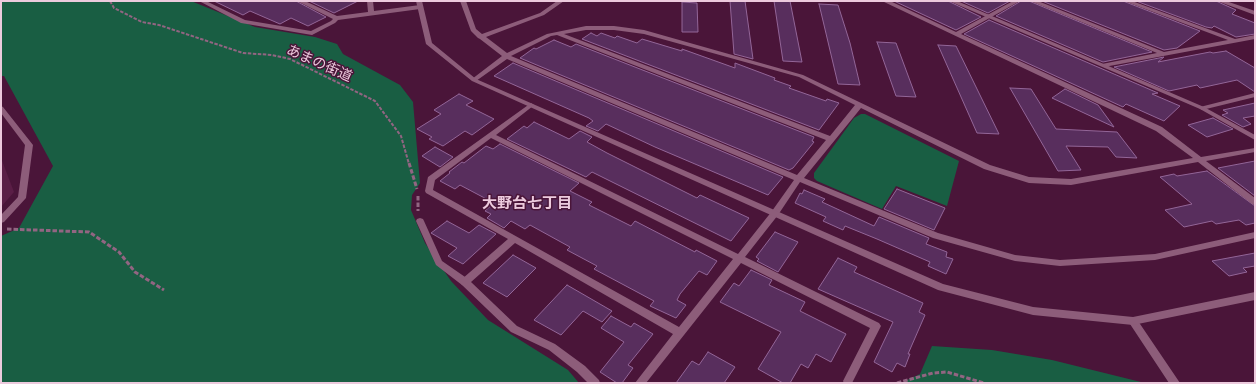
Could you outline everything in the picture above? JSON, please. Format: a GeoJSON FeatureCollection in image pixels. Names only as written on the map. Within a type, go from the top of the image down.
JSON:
{"type":"FeatureCollection","features":[{"type":"Feature","properties":{"kind":"street"},"geometry":{"type":"LineString","coordinates":[[202,1],[243,22],[312,33],[332,22],[336,18]]}},
{"type":"Feature","properties":{"kind":"street"},"geometry":{"type":"LineString","coordinates":[[300,1],[336,18],[371,14],[420,4],[429,44],[474,80],[941,287],[1033,311],[1133,321],[1255,296]]}},
{"type":"Feature","properties":{"kind":"street"},"geometry":{"type":"LineString","coordinates":[[370,1],[371,14]]}},
{"type":"Feature","properties":{"kind":"street"},"geometry":{"type":"LineString","coordinates":[[463,1],[473,30],[506,56],[936,236],[1015,258],[1060,263],[1097,262],[1155,257],[1255,236]]}},
{"type":"Feature","properties":{"kind":"street"},"geometry":{"type":"LineString","coordinates":[[480,37],[542,14],[561,1]]}},
{"type":"Feature","properties":{"kind":"street"},"geometry":{"type":"LineString","coordinates":[[885,1],[1159,129],[1255,202]]}},
{"type":"Feature","properties":{"kind":"street"},"geometry":{"type":"LineString","coordinates":[[952,1],[1104,64],[1202,108],[1255,138]]}},
{"type":"Feature","properties":{"kind":"street"},"geometry":{"type":"LineString","coordinates":[[956,34],[1017,1]]}},
{"type":"Feature","properties":{"kind":"street"},"geometry":{"type":"LineString","coordinates":[[1033,1],[1163,53]]}},
{"type":"Feature","properties":{"kind":"street"},"geometry":{"type":"LineString","coordinates":[[1127,1],[1235,41]]}},
{"type":"Feature","properties":{"kind":"street"},"geometry":{"type":"LineString","coordinates":[[1220,1],[1255,13]]}},
{"type":"Feature","properties":{"kind":"street"},"geometry":{"type":"LineString","coordinates":[[474,80],[506,56],[549,35],[586,28],[614,28],[644,32],[801,76],[986,167],[1029,180],[1071,182],[1255,150]]}},
{"type":"Feature","properties":{"kind":"street"},"geometry":{"type":"LineString","coordinates":[[558,33],[831,140]]}},
{"type":"Feature","properties":{"kind":"street"},"geometry":{"type":"LineString","coordinates":[[1104,64],[1255,37]]}},
{"type":"Feature","properties":{"kind":"street"},"geometry":{"type":"LineString","coordinates":[[1202,108],[1255,95]]}},
{"type":"Feature","properties":{"kind":"street"},"geometry":{"type":"LineString","coordinates":[[640,383],[775,213],[799,178],[860,104]]}},
{"type":"Feature","properties":{"kind":"street"},"geometry":{"type":"LineString","coordinates":[[531,105],[431,179],[429,191],[679,332]]}},
{"type":"Feature","properties":{"kind":"street"},"geometry":{"type":"LineString","coordinates":[[1,108],[29,145],[22,198],[1,220]]}},
{"type":"Feature","properties":{"kind":"street"},"geometry":{"type":"LineString","coordinates":[[491,135],[876,326],[848,381]]}},
{"type":"Feature","properties":{"kind":"street"},"geometry":{"type":"LineString","coordinates":[[420,221],[439,263],[465,282],[514,329],[552,347],[595,383]]}},
{"type":"Feature","properties":{"kind":"street"},"geometry":{"type":"LineString","coordinates":[[465,282],[514,239]]}},
{"type":"Feature","properties":{"kind":"street"},"geometry":{"type":"LineString","coordinates":[[1133,321],[1175,383]]}},
{"type":"Feature","properties":{"kind":"path","name":"あまの街道"},"geometry":{"type":"LineString","coordinates":[[110,1],[114,8],[142,22],[159,25],[243,53],[272,55],[290,59],[376,101],[401,136],[415,180],[420,221]]}},
{"type":"Feature","properties":{"kind":"path"},"geometry":{"type":"LineString","coordinates":[[1,229],[88,232],[119,252],[135,272],[164,290]]}},
{"type":"Feature","properties":{"kind":"path"},"geometry":{"type":"LineString","coordinates":[[897,383],[933,373],[947,372],[984,383]]}},
{"type":"Feature","properties":{"kind":"shaded area"},"geometry":{"type":"Polygon","coordinates":[[[1,158],[14,192],[1,207],[1,158]]]}},
{"type":"Feature","properties":{"kind":"green space"},"geometry":{"type":"Polygon","coordinates":[[[1,1],[191,1],[255,27],[315,37],[337,44],[343,54],[400,85],[413,102],[420,183],[412,195],[411,210],[425,243],[451,281],[488,320],[568,370],[579,383],[1,383],[1,236],[19,228],[53,166],[4,76],[1,76],[1,1]]]}},
{"type":"Feature","properties":{"kind":"green space"},"geometry":{"type":"Polygon","coordinates":[[[861,114],[865,114],[959,161],[947,206],[896,186],[882,209],[817,181],[814,178],[814,173],[854,118],[861,114]]]}},
{"type":"Feature","properties":{"kind":"green space"},"geometry":{"type":"Polygon","coordinates":[[[932,346],[992,350],[1052,360],[1145,383],[901,383],[920,374],[932,346]]]}},
{"type":"Feature","properties":{"kind":"building"},"geometry":{"type":"Polygon","coordinates":[[[214,1],[296,1],[326,17],[308,26],[291,18],[280,24],[250,11],[243,15],[214,1]]]}},
{"type":"Feature","properties":{"kind":"building"},"geometry":{"type":"Polygon","coordinates":[[[309,1],[358,1],[334,13],[309,1]]]}},
{"type":"Feature","properties":{"kind":"building"},"geometry":{"type":"Polygon","coordinates":[[[730,1],[745,1],[753,59],[734,54],[730,1]]]}},
{"type":"Feature","properties":{"kind":"building"},"geometry":{"type":"Polygon","coordinates":[[[774,1],[790,1],[802,62],[783,61],[774,1]]]}},
{"type":"Feature","properties":{"kind":"building"},"geometry":{"type":"Polygon","coordinates":[[[894,1],[948,1],[981,17],[956,30],[894,1]]]}},
{"type":"Feature","properties":{"kind":"building"},"geometry":{"type":"Polygon","coordinates":[[[961,1],[1010,1],[988,13],[961,1]]]}},
{"type":"Feature","properties":{"kind":"building"},"geometry":{"type":"Polygon","coordinates":[[[1021,1],[1029,1],[1152,52],[1103,62],[996,16],[1021,1]]]}},
{"type":"Feature","properties":{"kind":"building"},"geometry":{"type":"Polygon","coordinates":[[[1042,1],[1123,1],[1200,31],[1177,48],[1164,50],[1042,1]]]}},
{"type":"Feature","properties":{"kind":"building"},"geometry":{"type":"Polygon","coordinates":[[[1136,1],[1216,1],[1236,10],[1232,14],[1255,23],[1255,34],[1236,37],[1214,26],[1212,28],[1206,27],[1136,1]]]}},
{"type":"Feature","properties":{"kind":"building"},"geometry":{"type":"Polygon","coordinates":[[[682,2],[697,3],[698,32],[682,32],[682,2]]]}},
{"type":"Feature","properties":{"kind":"building"},"geometry":{"type":"Polygon","coordinates":[[[819,4],[838,5],[850,43],[860,85],[838,84],[819,4]]]}},
{"type":"Feature","properties":{"kind":"building"},"geometry":{"type":"Polygon","coordinates":[[[989,20],[1158,93],[1152,94],[1180,106],[1164,121],[1126,104],[1123,107],[964,34],[989,20]]]}},
{"type":"Feature","properties":{"kind":"building"},"geometry":{"type":"Polygon","coordinates":[[[591,33],[597,36],[601,33],[615,38],[617,36],[637,43],[642,39],[682,51],[682,49],[735,68],[735,63],[775,78],[774,80],[791,86],[789,88],[826,101],[827,99],[839,103],[819,130],[582,39],[591,33]]]}},
{"type":"Feature","properties":{"kind":"building"},"geometry":{"type":"Polygon","coordinates":[[[554,40],[571,47],[576,44],[814,137],[812,141],[814,142],[793,168],[789,170],[520,58],[534,48],[536,49],[554,40]]]}},
{"type":"Feature","properties":{"kind":"building"},"geometry":{"type":"Polygon","coordinates":[[[877,42],[896,43],[916,97],[896,96],[877,42]]]}},
{"type":"Feature","properties":{"kind":"building"},"geometry":{"type":"Polygon","coordinates":[[[938,45],[956,46],[999,134],[977,133],[938,45]]]}},
{"type":"Feature","properties":{"kind":"building"},"geometry":{"type":"Polygon","coordinates":[[[1226,51],[1255,68],[1255,92],[1237,80],[1200,88],[1197,85],[1169,91],[1114,67],[1164,57],[1158,62],[1210,52],[1226,51]]]}},
{"type":"Feature","properties":{"kind":"building"},"geometry":{"type":"Polygon","coordinates":[[[513,63],[783,177],[768,195],[655,147],[606,124],[598,131],[586,126],[593,121],[494,76],[513,63]]]}},
{"type":"Feature","properties":{"kind":"building"},"geometry":{"type":"Polygon","coordinates":[[[1010,88],[1031,89],[1056,129],[1117,132],[1137,158],[1116,157],[1108,147],[1066,146],[1081,170],[1058,171],[1010,88]]]}},
{"type":"Feature","properties":{"kind":"building"},"geometry":{"type":"Polygon","coordinates":[[[1065,89],[1098,105],[1114,127],[1052,98],[1065,89]]]}},
{"type":"Feature","properties":{"kind":"building"},"geometry":{"type":"Polygon","coordinates":[[[459,94],[473,101],[466,105],[494,119],[472,135],[465,131],[443,146],[429,139],[432,137],[417,129],[441,114],[434,110],[459,94]]]}},
{"type":"Feature","properties":{"kind":"building"},"geometry":{"type":"Polygon","coordinates":[[[1255,103],[1255,116],[1243,118],[1251,124],[1243,127],[1222,115],[1228,113],[1223,110],[1255,103]]]}},
{"type":"Feature","properties":{"kind":"building"},"geometry":{"type":"Polygon","coordinates":[[[1213,118],[1233,129],[1207,137],[1188,125],[1213,118]]]}},
{"type":"Feature","properties":{"kind":"building"},"geometry":{"type":"Polygon","coordinates":[[[534,122],[569,139],[580,131],[592,137],[587,142],[607,153],[697,198],[700,195],[749,218],[731,241],[592,172],[586,177],[507,139],[524,126],[527,128],[534,122]]]}},
{"type":"Feature","properties":{"kind":"building"},"geometry":{"type":"Polygon","coordinates":[[[500,144],[579,183],[570,191],[592,202],[589,205],[631,226],[635,221],[695,252],[696,250],[717,261],[707,275],[699,271],[680,294],[677,300],[686,305],[676,318],[650,306],[654,301],[594,269],[597,266],[567,250],[570,247],[530,225],[525,229],[511,221],[504,228],[487,218],[491,214],[485,211],[494,203],[460,185],[455,189],[440,181],[462,162],[464,163],[486,146],[493,149],[500,144]]]}},
{"type":"Feature","properties":{"kind":"building"},"geometry":{"type":"Polygon","coordinates":[[[435,147],[453,157],[440,167],[422,156],[435,147]]]}},
{"type":"Feature","properties":{"kind":"building"},"geometry":{"type":"Polygon","coordinates":[[[1255,161],[1255,196],[1218,168],[1255,161]]]}},
{"type":"Feature","properties":{"kind":"building"},"geometry":{"type":"Polygon","coordinates":[[[1207,171],[1255,206],[1255,223],[1246,225],[1239,220],[1216,224],[1212,221],[1184,227],[1165,210],[1192,204],[1160,177],[1174,174],[1177,176],[1207,171]]]}},
{"type":"Feature","properties":{"kind":"building"},"geometry":{"type":"Polygon","coordinates":[[[897,189],[945,208],[934,230],[884,209],[897,189]]]}},
{"type":"Feature","properties":{"kind":"building"},"geometry":{"type":"Polygon","coordinates":[[[804,190],[825,199],[822,202],[874,226],[879,217],[929,238],[926,244],[947,252],[946,257],[953,259],[946,274],[928,266],[930,262],[877,239],[845,226],[843,230],[823,221],[826,217],[795,203],[800,193],[802,194],[804,190]]]}},
{"type":"Feature","properties":{"kind":"building"},"geometry":{"type":"Polygon","coordinates":[[[447,221],[469,233],[479,225],[496,234],[463,264],[448,256],[457,248],[431,233],[447,221]]]}},
{"type":"Feature","properties":{"kind":"building"},"geometry":{"type":"Polygon","coordinates":[[[775,232],[798,242],[778,272],[757,261],[759,259],[756,257],[775,232]]]}},
{"type":"Feature","properties":{"kind":"building"},"geometry":{"type":"Polygon","coordinates":[[[1255,253],[1255,266],[1243,268],[1247,272],[1229,276],[1212,261],[1255,253]]]}},
{"type":"Feature","properties":{"kind":"building"},"geometry":{"type":"Polygon","coordinates":[[[513,255],[536,268],[507,297],[483,283],[513,255]]]}},
{"type":"Feature","properties":{"kind":"building"},"geometry":{"type":"Polygon","coordinates":[[[838,258],[857,267],[854,272],[923,303],[919,312],[925,315],[908,354],[910,354],[905,367],[897,363],[892,372],[874,362],[893,322],[818,289],[838,258]]]}},
{"type":"Feature","properties":{"kind":"building"},"geometry":{"type":"Polygon","coordinates":[[[751,270],[772,280],[769,285],[805,302],[800,311],[846,334],[831,362],[816,354],[808,368],[801,364],[790,383],[783,383],[758,369],[781,332],[720,302],[734,283],[739,286],[751,270]]]}},
{"type":"Feature","properties":{"kind":"building"},"geometry":{"type":"Polygon","coordinates":[[[567,285],[612,311],[602,322],[583,311],[561,335],[534,320],[567,285]]]}},
{"type":"Feature","properties":{"kind":"building"},"geometry":{"type":"Polygon","coordinates":[[[611,316],[631,327],[634,323],[653,334],[628,365],[633,368],[622,383],[617,383],[600,372],[624,342],[601,328],[611,316]]]}},
{"type":"Feature","properties":{"kind":"building"},"geometry":{"type":"Polygon","coordinates":[[[708,352],[735,367],[724,383],[676,383],[692,361],[699,365],[708,352]]]}},
{"type":"Feature","properties":{"kind":"district","name":"大野台七丁目"},"geometry":{"type":"Point","coordinates":[527,204]}}]}
